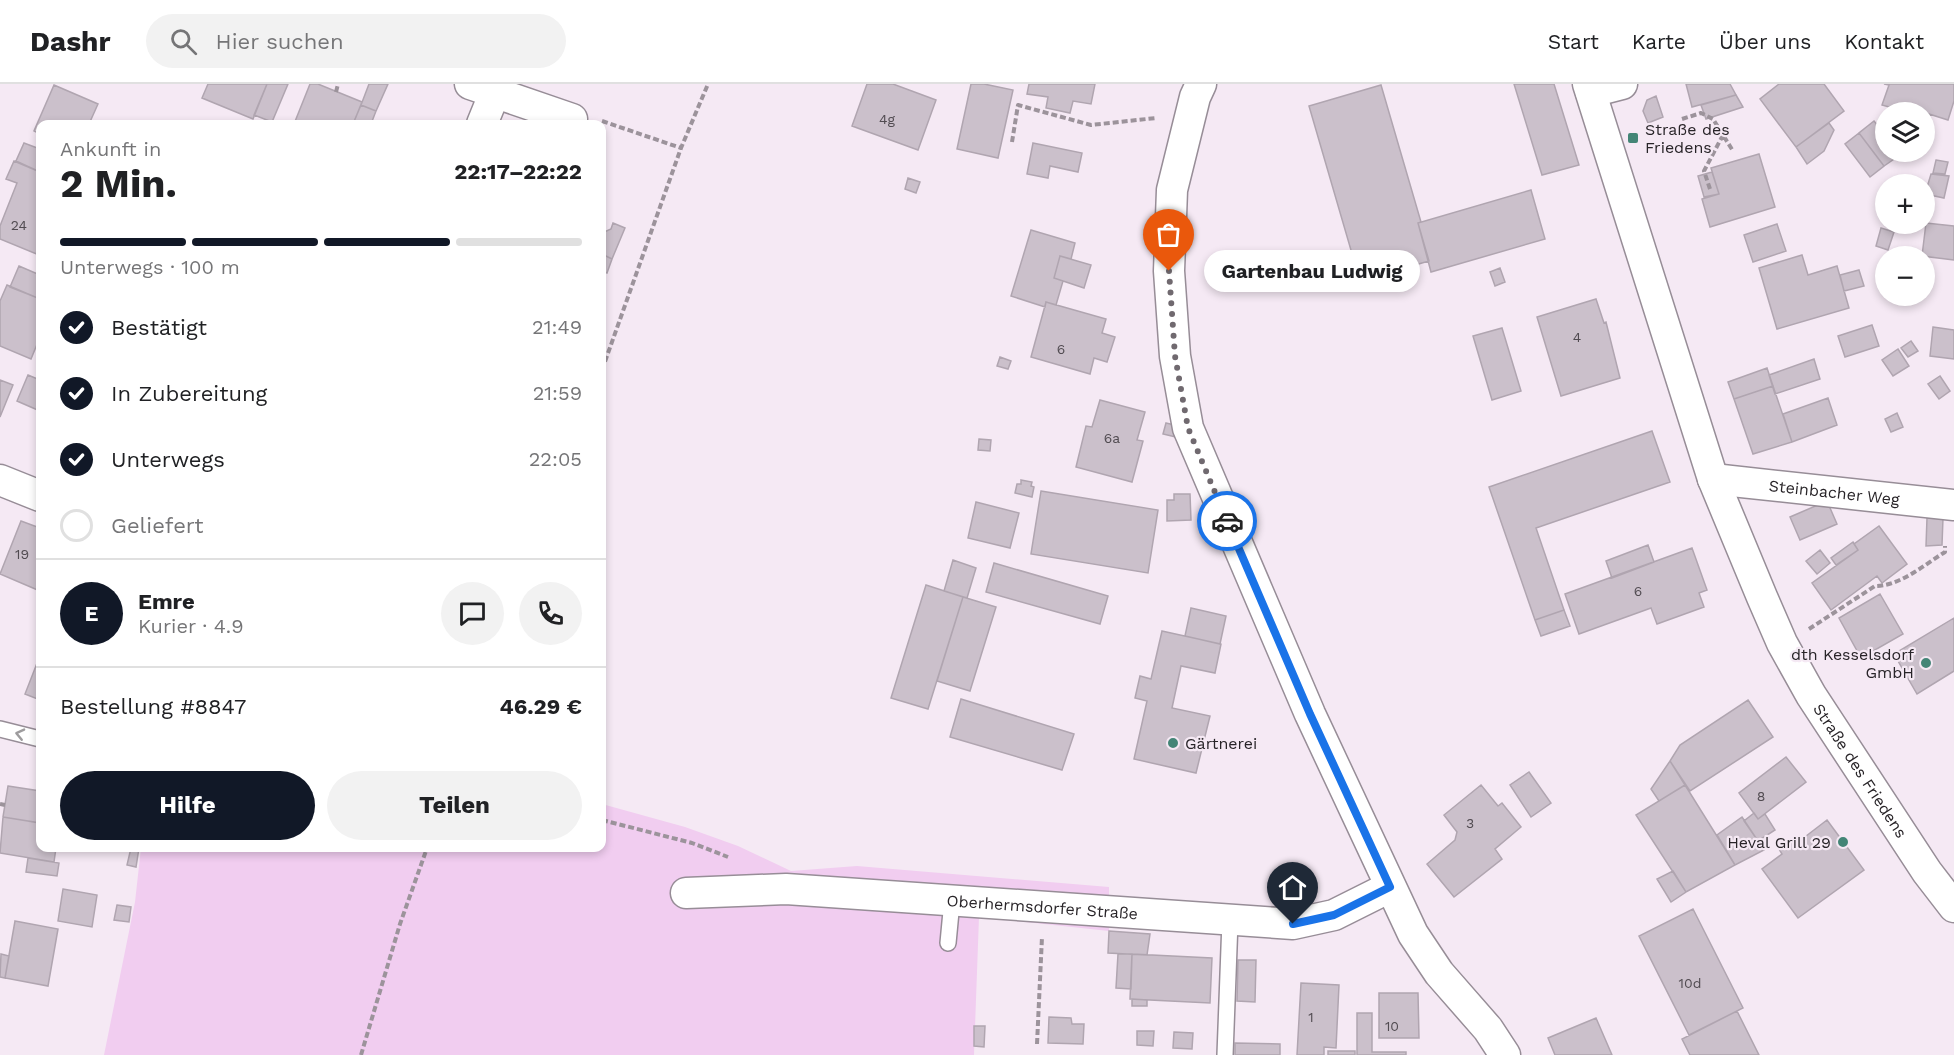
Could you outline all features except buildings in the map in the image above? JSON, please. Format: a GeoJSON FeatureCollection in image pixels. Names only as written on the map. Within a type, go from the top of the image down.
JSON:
{"type":"FeatureCollection","features":[{"type":"Feature","properties":{"kind":"street"},"geometry":{"type":"LineString","coordinates":[[1201,84],[1195,97],[1172,190],[1169,271],[1175,356],[1188,428],[1310,714],[1413,934],[1439,973],[1488,1029],[1505,1055]]}},
{"type":"Feature","properties":{"kind":"street"},"geometry":{"type":"LineString","coordinates":[[1590,88],[1622,84]]}},
{"type":"Feature","properties":{"kind":"street"},"geometry":{"type":"LineString","coordinates":[[482,120],[482,88],[572,119]]}},
{"type":"Feature","properties":{"kind":"street","name":"Straße des Friedens"},"geometry":{"type":"LineString","coordinates":[[1590,88],[1713,479],[1782,643],[1811,695],[1927,872],[1954,908]]}},
{"type":"Feature","properties":{"kind":"street","name":"Steinbacher Weg"},"geometry":{"type":"LineString","coordinates":[[1713,479],[1954,505]]}},
{"type":"Feature","properties":{"kind":"street"},"geometry":{"type":"LineString","coordinates":[[0,480],[36,494]]}},
{"type":"Feature","properties":{"kind":"street","name":"Oberhermsdorfer Straße"},"geometry":{"type":"LineString","coordinates":[[686,893],[786,889],[1293,924],[1334,915],[1390,887]]}},
{"type":"Feature","properties":{"kind":"lane"},"geometry":{"type":"LineString","coordinates":[[0,729],[36,738]]}},
{"type":"Feature","properties":{"kind":"lane"},"geometry":{"type":"LineString","coordinates":[[948,943],[952,901]]}},
{"type":"Feature","properties":{"kind":"lane"},"geometry":{"type":"LineString","coordinates":[[1225,1055],[1230,921]]}},
{"type":"Feature","properties":{"kind":"path"},"geometry":{"type":"LineString","coordinates":[[336,92],[338,84]]}},
{"type":"Feature","properties":{"kind":"path"},"geometry":{"type":"LineString","coordinates":[[606,359],[681,148],[708,84]]}},
{"type":"Feature","properties":{"kind":"path"},"geometry":{"type":"LineString","coordinates":[[1012,142],[1018,105],[1091,125],[1168,117],[1190,120]]}},
{"type":"Feature","properties":{"kind":"path"},"geometry":{"type":"LineString","coordinates":[[1682,119],[1701,113],[1713,119],[1733,151]]}},
{"type":"Feature","properties":{"kind":"path"},"geometry":{"type":"LineString","coordinates":[[572,119],[585,116],[597,120]]}},
{"type":"Feature","properties":{"kind":"path"},"geometry":{"type":"LineString","coordinates":[[606,123],[681,148]]}},
{"type":"Feature","properties":{"kind":"path"},"geometry":{"type":"LineString","coordinates":[[1710,189],[1704,171],[1723,135]]}},
{"type":"Feature","properties":{"kind":"path"},"geometry":{"type":"LineString","coordinates":[[1804,633],[1875,586],[1885,586],[1912,573],[1945,552],[1945,546]]}},
{"type":"Feature","properties":{"kind":"path"},"geometry":{"type":"LineString","coordinates":[[606,821],[692,843]]}},
{"type":"Feature","properties":{"kind":"path"},"geometry":{"type":"LineString","coordinates":[[361,1055],[400,924],[426,852]]}},
{"type":"Feature","properties":{"kind":"path"},"geometry":{"type":"LineString","coordinates":[[1036,1044],[1042,925]]}},
{"type":"Feature","properties":{"kind":"shaded area"},"geometry":{"type":"Polygon","coordinates":[[[606,805],[685,827],[738,846],[791,871],[857,866],[1109,887],[1109,931],[979,917],[974,1055],[104,1055],[135,902],[141,852],[606,852],[606,805]]]}},
{"type":"Feature","properties":{"kind":"way so far"},"geometry":{"type":"LineString","coordinates":[[1169,271],[1175,356],[1188,428],[1227,521]]}},
{"type":"Feature","properties":{"kind":"place","name":"Straße des Friedens"},"geometry":{"type":"Point","coordinates":[1633,138]}},
{"type":"Feature","properties":{"kind":"place","name":"Gartenbau Ludwig"},"geometry":{"type":"Point","coordinates":[1169,271]}},
{"type":"Feature","properties":{"kind":"place","name":"dth Kesselsdorf GmbH"},"geometry":{"type":"Point","coordinates":[1926,663]}},
{"type":"Feature","properties":{"kind":"place","name":"Gärtnerei"},"geometry":{"type":"Point","coordinates":[1173,743]}},
{"type":"Feature","properties":{"kind":"place","name":"Heval Grill 29"},"geometry":{"type":"Point","coordinates":[1843,842]}},
{"type":"Feature","properties":{"kind":"route"},"geometry":{"type":"LineString","coordinates":[[1227,521],[1310,714],[1390,887],[1334,915],[1293,924]]}}]}
